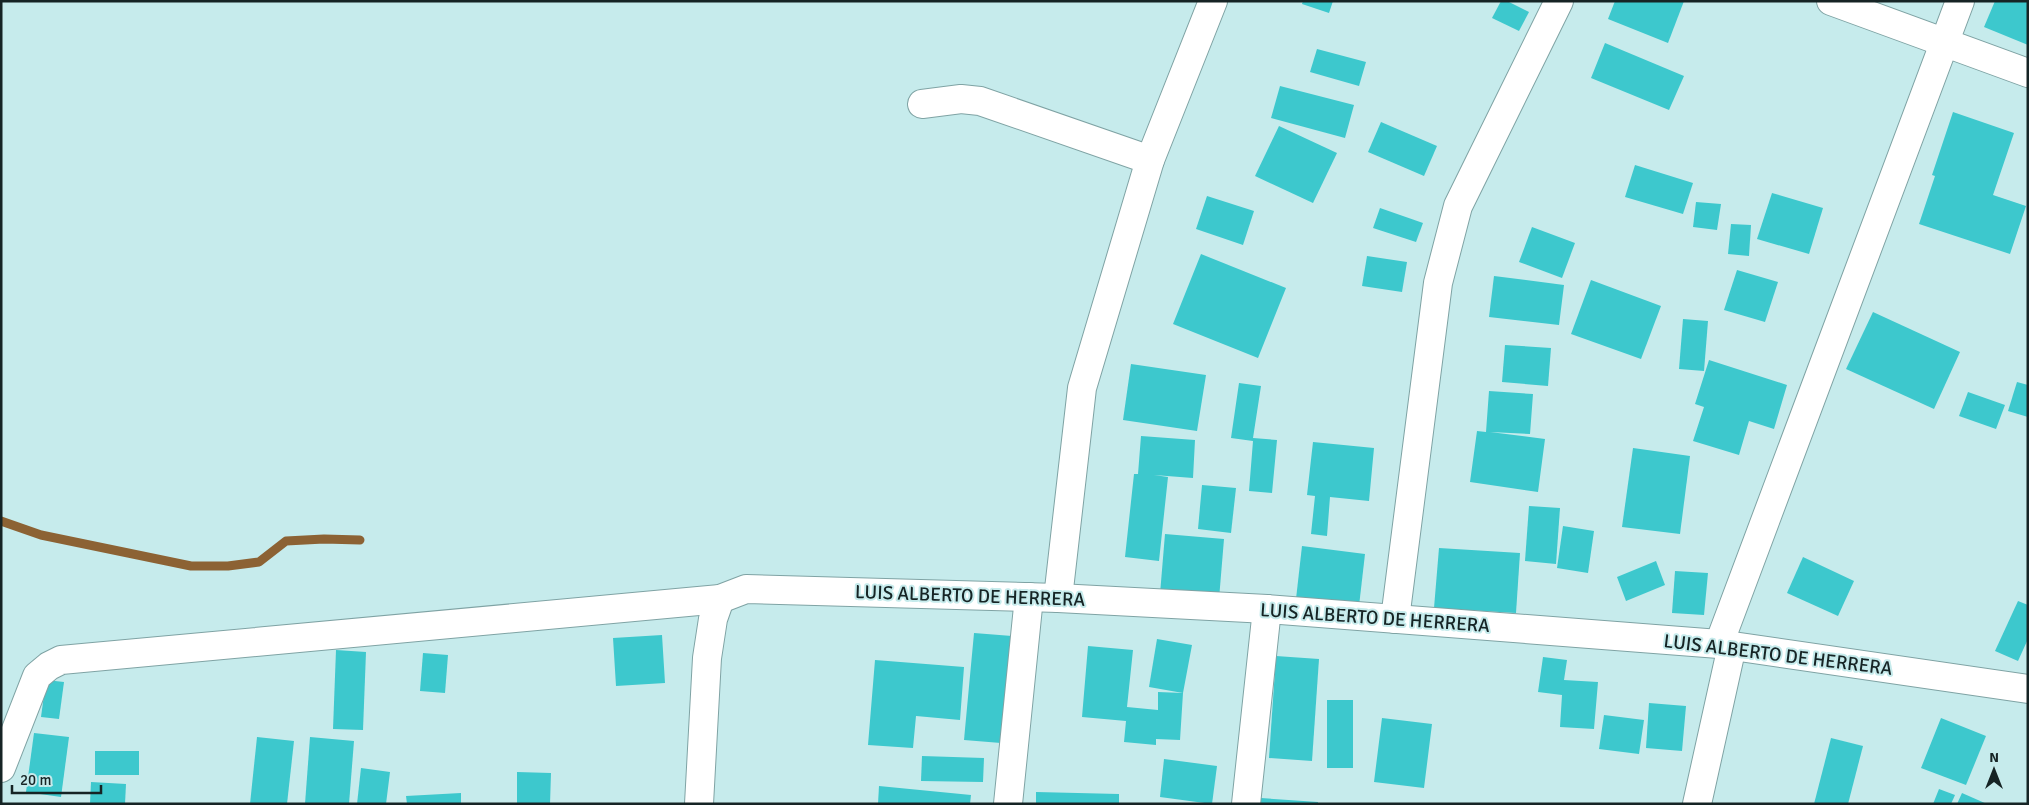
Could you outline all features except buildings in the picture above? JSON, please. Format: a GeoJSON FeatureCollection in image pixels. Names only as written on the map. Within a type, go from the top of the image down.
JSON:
{"type":"FeatureCollection","features":[{"type":"Feature","properties":{"kind":"street"},"geometry":{"type":"LineString","coordinates":[[1058,598],[1082,388],[1150,160],[1213,1]]}},
{"type":"Feature","properties":{"kind":"street"},"geometry":{"type":"LineString","coordinates":[[1395,619],[1438,283],[1458,206],[1559,1]]}},
{"type":"Feature","properties":{"kind":"street"},"geometry":{"type":"LineString","coordinates":[[1831,1],[2028,73]]}},
{"type":"Feature","properties":{"kind":"street"},"geometry":{"type":"LineString","coordinates":[[1697,804],[1726,645],[1960,1]]}},
{"type":"Feature","properties":{"kind":"street"},"geometry":{"type":"LineString","coordinates":[[922,104],[962,99],[980,101],[1150,160]]}},
{"type":"Feature","properties":{"kind":"street","name":"LUIS ALBERTO DE HERRERA"},"geometry":{"type":"LineString","coordinates":[[1,768],[37,676],[49,666],[61,660],[720,599],[746,589],[1058,598],[1268,609],[1726,645],[2028,689]]}},
{"type":"Feature","properties":{"kind":"street"},"geometry":{"type":"LineString","coordinates":[[1008,804],[1029,597]]}},
{"type":"Feature","properties":{"kind":"street"},"geometry":{"type":"LineString","coordinates":[[699,804],[707,658],[713,619],[720,599]]}},
{"type":"Feature","properties":{"kind":"street"},"geometry":{"type":"LineString","coordinates":[[1246,804],[1268,609]]}},
{"type":"Feature","properties":{"kind":"waterway"},"geometry":{"type":"LineString","coordinates":[[1,521],[41,535],[191,566],[228,566],[259,562],[286,541],[360,540]]}}]}
